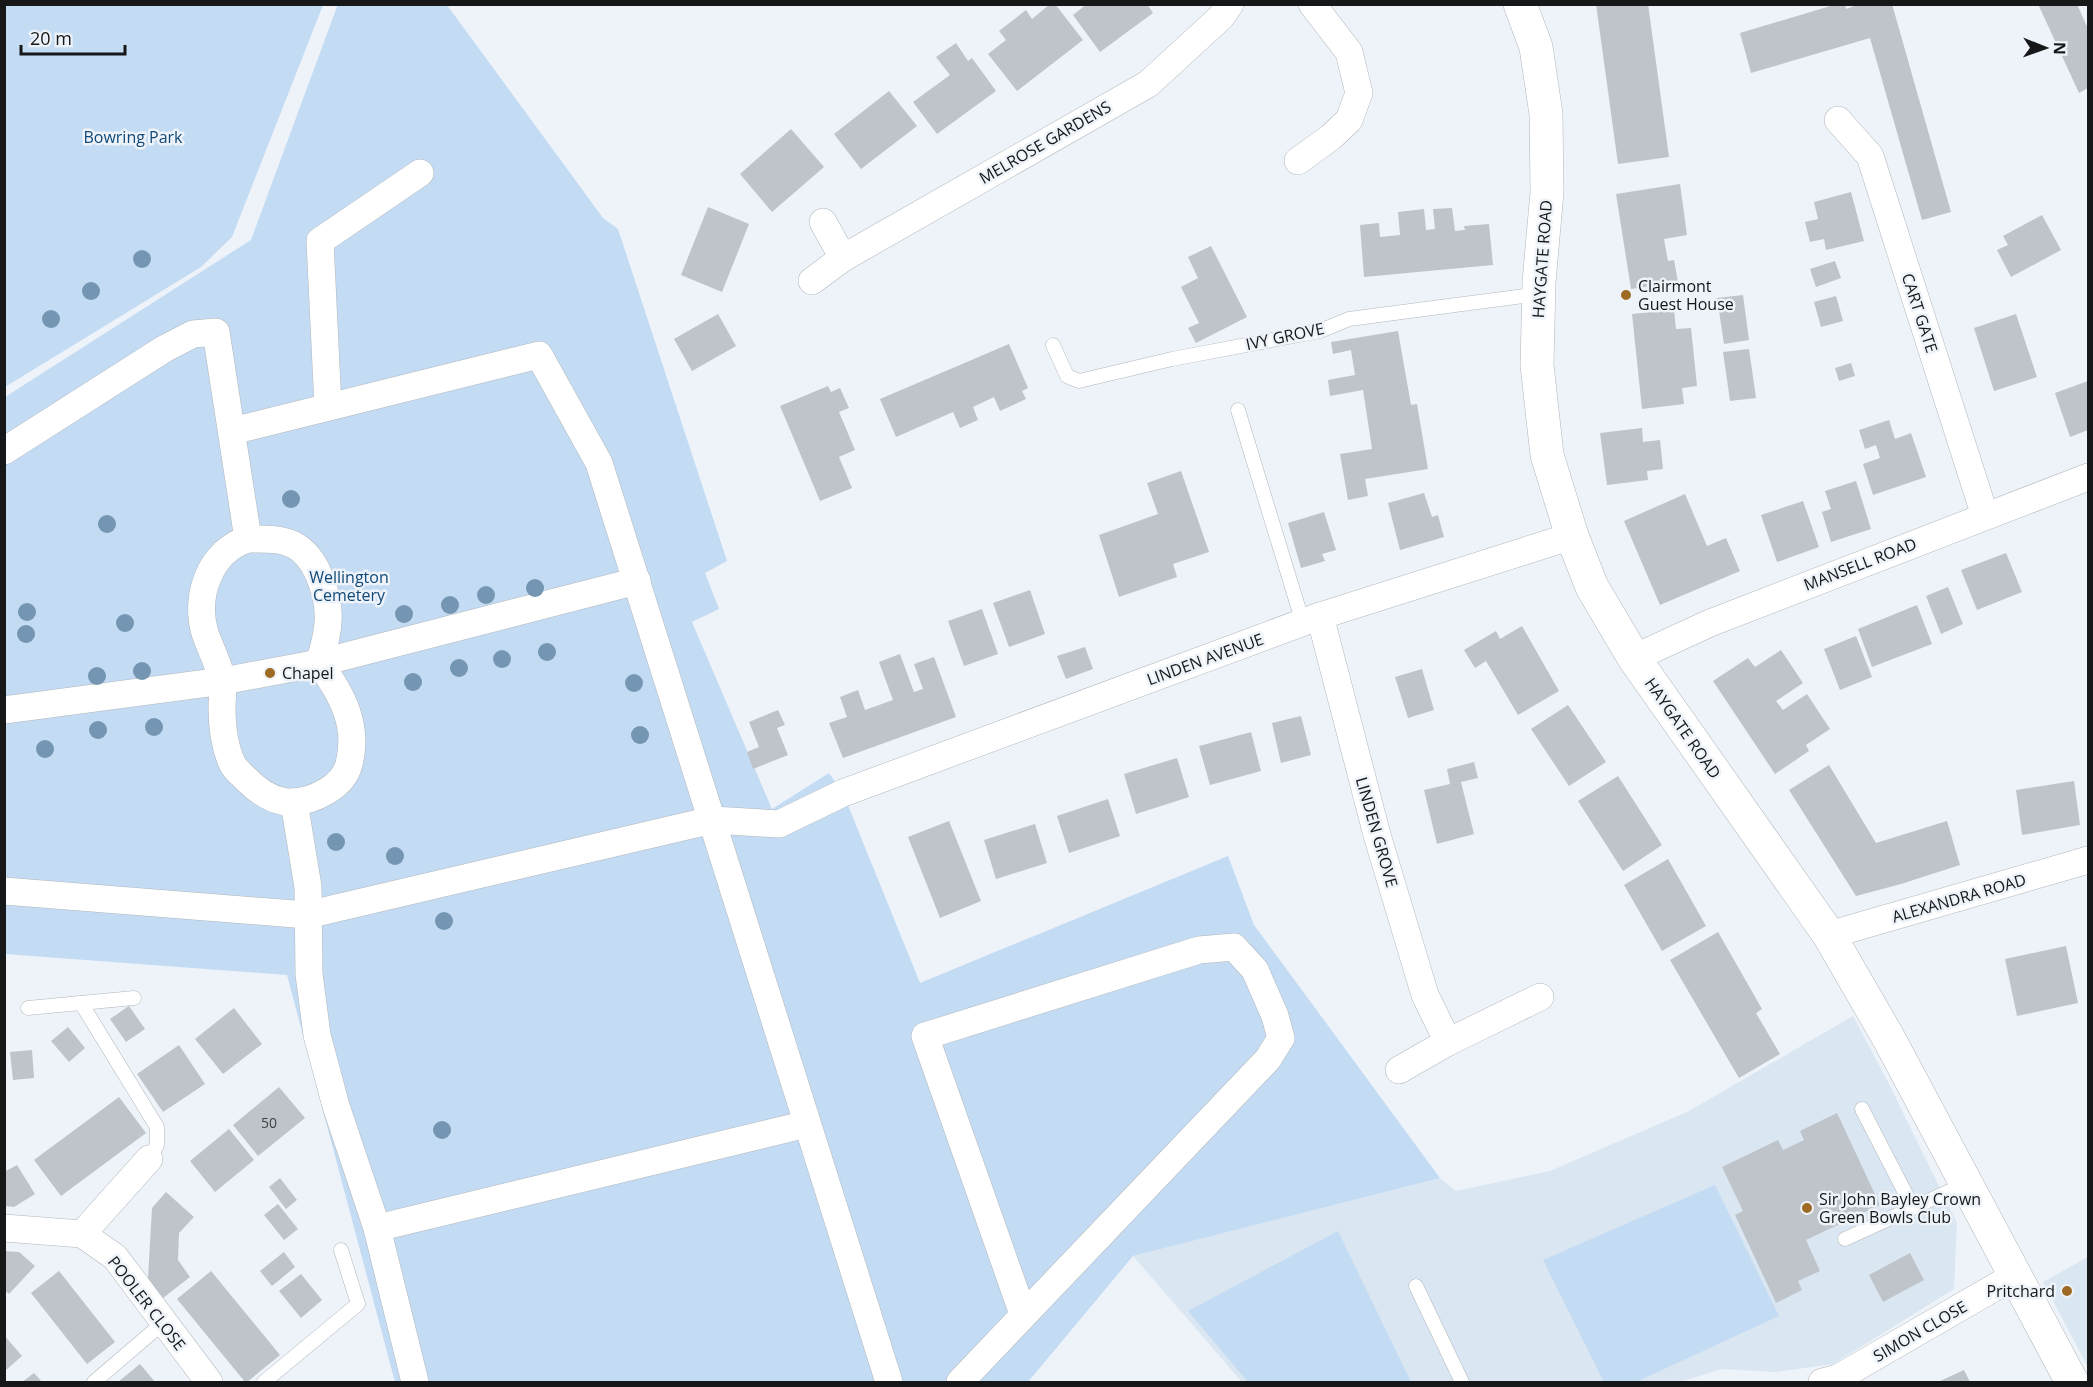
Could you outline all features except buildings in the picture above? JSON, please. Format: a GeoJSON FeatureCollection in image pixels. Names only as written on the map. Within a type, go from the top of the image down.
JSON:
{"type":"FeatureCollection","features":[{"type":"Feature","properties":{"kind":"street","name":"MELROSE GARDENS"},"geometry":{"type":"LineString","coordinates":[[812,280],[843,258],[1148,84],[1221,16],[1230,4]]}},
{"type":"Feature","properties":{"kind":"street"},"geometry":{"type":"LineString","coordinates":[[1298,161],[1331,137],[1349,120],[1359,93],[1349,52],[1312,4]]}},
{"type":"Feature","properties":{"kind":"street","name":"HAYGATE ROAD"},"geometry":{"type":"LineString","coordinates":[[1520,4],[1536,47],[1546,114],[1547,192],[1539,294],[1537,365],[1547,455],[1572,536],[1592,587],[1634,658],[1829,935],[1888,1037],[2072,1383]]}},
{"type":"Feature","properties":{"kind":"street","name":"CART GATE"},"geometry":{"type":"LineString","coordinates":[[1838,120],[1870,156],[1985,516]]}},
{"type":"Feature","properties":{"kind":"street"},"geometry":{"type":"LineString","coordinates":[[328,407],[320,241],[420,173]]}},
{"type":"Feature","properties":{"kind":"street"},"geometry":{"type":"LineString","coordinates":[[823,222],[843,258]]}},
{"type":"Feature","properties":{"kind":"street"},"geometry":{"type":"LineString","coordinates":[[4,451],[164,350],[193,334],[216,332],[248,539]]}},
{"type":"Feature","properties":{"kind":"street"},"geometry":{"type":"LineString","coordinates":[[232,431],[539,355],[599,463],[889,1383]]}},
{"type":"Feature","properties":{"kind":"street","name":"MANSELL ROAD"},"geometry":{"type":"LineString","coordinates":[[1634,658],[1710,623],[2088,477]]}},
{"type":"Feature","properties":{"kind":"street","name":"LINDEN AVENUE"},"geometry":{"type":"LineString","coordinates":[[4,891],[307,915],[712,820],[779,824],[843,793],[1311,620],[1572,536]]}},
{"type":"Feature","properties":{"kind":"street"},"geometry":{"type":"LineString","coordinates":[[248,539],[273,539],[295,546],[313,561],[326,590],[329,617],[326,641],[319,663],[335,685],[346,706],[352,729],[353,749],[347,770],[336,785],[312,800],[281,801],[257,790],[234,766],[224,739],[223,681],[204,630],[201,598],[207,577],[220,556],[248,539]]}},
{"type":"Feature","properties":{"kind":"street"},"geometry":{"type":"LineString","coordinates":[[4,710],[223,681],[319,663],[637,581]]}},
{"type":"Feature","properties":{"kind":"street","name":"LINDEN GROVE"},"geometry":{"type":"LineString","coordinates":[[1311,620],[1425,995],[1448,1042]]}},
{"type":"Feature","properties":{"kind":"street"},"geometry":{"type":"LineString","coordinates":[[294,802],[308,887],[309,974],[317,1035],[336,1106],[376,1228],[415,1383]]}},
{"type":"Feature","properties":{"kind":"street","name":"ALEXANDRA ROAD"},"geometry":{"type":"LineString","coordinates":[[1829,935],[2088,860]]}},
{"type":"Feature","properties":{"kind":"street"},"geometry":{"type":"LineString","coordinates":[[960,1383],[1023,1314],[1268,1059],[1281,1038],[1275,1016],[1255,969],[1234,947],[1199,950],[925,1036],[1023,1314]]}},
{"type":"Feature","properties":{"kind":"street"},"geometry":{"type":"LineString","coordinates":[[1400,1070],[1448,1042],[1540,997]]}},
{"type":"Feature","properties":{"kind":"street"},"geometry":{"type":"LineString","coordinates":[[376,1228],[807,1124]]}},
{"type":"Feature","properties":{"kind":"street"},"geometry":{"type":"LineString","coordinates":[[4,1228],[82,1234],[148,1159]]}},
{"type":"Feature","properties":{"kind":"street","name":"POOLER CLOSE"},"geometry":{"type":"LineString","coordinates":[[82,1234],[115,1257],[209,1383]]}},
{"type":"Feature","properties":{"kind":"street","name":"SIMON CLOSE"},"geometry":{"type":"LineString","coordinates":[[1822,1383],[1838,1378],[2016,1275]]}},
{"type":"Feature","properties":{"kind":"lane","name":"IVY GROVE"},"geometry":{"type":"LineString","coordinates":[[1053,345],[1067,376],[1080,381],[1172,359],[1320,331],[1349,319],[1539,294]]}},
{"type":"Feature","properties":{"kind":"lane"},"geometry":{"type":"LineString","coordinates":[[1238,410],[1311,620]]}},
{"type":"Feature","properties":{"kind":"lane"},"geometry":{"type":"LineString","coordinates":[[28,1008],[134,998]]}},
{"type":"Feature","properties":{"kind":"lane"},"geometry":{"type":"LineString","coordinates":[[81,1004],[157,1126],[157,1145],[148,1159]]}},
{"type":"Feature","properties":{"kind":"lane"},"geometry":{"type":"LineString","coordinates":[[1862,1108],[1913,1208]]}},
{"type":"Feature","properties":{"kind":"lane"},"geometry":{"type":"LineString","coordinates":[[1845,1239],[1967,1183]]}},
{"type":"Feature","properties":{"kind":"lane"},"geometry":{"type":"LineString","coordinates":[[264,1383],[358,1304],[341,1250]]}},
{"type":"Feature","properties":{"kind":"lane"},"geometry":{"type":"LineString","coordinates":[[1416,1286],[1462,1383]]}},
{"type":"Feature","properties":{"kind":"lane"},"geometry":{"type":"LineString","coordinates":[[94,1383],[164,1322]]}},
{"type":"Feature","properties":{"kind":"shaded area"},"geometry":{"type":"Polygon","coordinates":[[[1853,1016],[1957,1223],[1954,1289],[1833,1364],[1777,1372],[1722,1369],[1680,1382],[1242,1382],[1133,1256],[1440,1178],[1456,1191],[1550,1171],[1689,1111],[1853,1016]]]}},
{"type":"Feature","properties":{"kind":"shaded area"},"geometry":{"type":"Polygon","coordinates":[[[2088,1257],[2088,1367],[2043,1282],[2088,1257]]]}},
{"type":"Feature","properties":{"kind":"green space","name":"Wellington Cemetery"},"geometry":{"type":"Polygon","coordinates":[[[338,4],[447,5],[603,218],[618,229],[727,561],[705,573],[719,609],[692,622],[772,809],[829,773],[843,793],[920,983],[1228,856],[1254,925],[1440,1178],[1133,1256],[1028,1382],[395,1382],[287,975],[5,954],[5,397],[251,240],[338,4]]]}},
{"type":"Feature","properties":{"kind":"green space","name":"Bowring Park"},"geometry":{"type":"Polygon","coordinates":[[[4,5],[323,5],[232,237],[201,267],[5,387],[4,5]]]}},
{"type":"Feature","properties":{"kind":"green space"},"geometry":{"type":"Polygon","coordinates":[[[1715,1185],[1779,1316],[1636,1382],[1604,1382],[1543,1260],[1715,1185]]]}},
{"type":"Feature","properties":{"kind":"green space"},"geometry":{"type":"Polygon","coordinates":[[[1338,1231],[1411,1382],[1248,1382],[1188,1311],[1338,1231]]]}},
{"type":"Feature","properties":{"kind":"place","name":"Clairmont Guest House"},"geometry":{"type":"Point","coordinates":[1626,295]}},
{"type":"Feature","properties":{"kind":"place","name":"Chapel"},"geometry":{"type":"Point","coordinates":[270,673]}},
{"type":"Feature","properties":{"kind":"place","name":"Sir John Bayley Crown Green Bowls Club"},"geometry":{"type":"Point","coordinates":[1807,1208]}},
{"type":"Feature","properties":{"kind":"place","name":"Pritchard"},"geometry":{"type":"Point","coordinates":[2067,1291]}}]}
